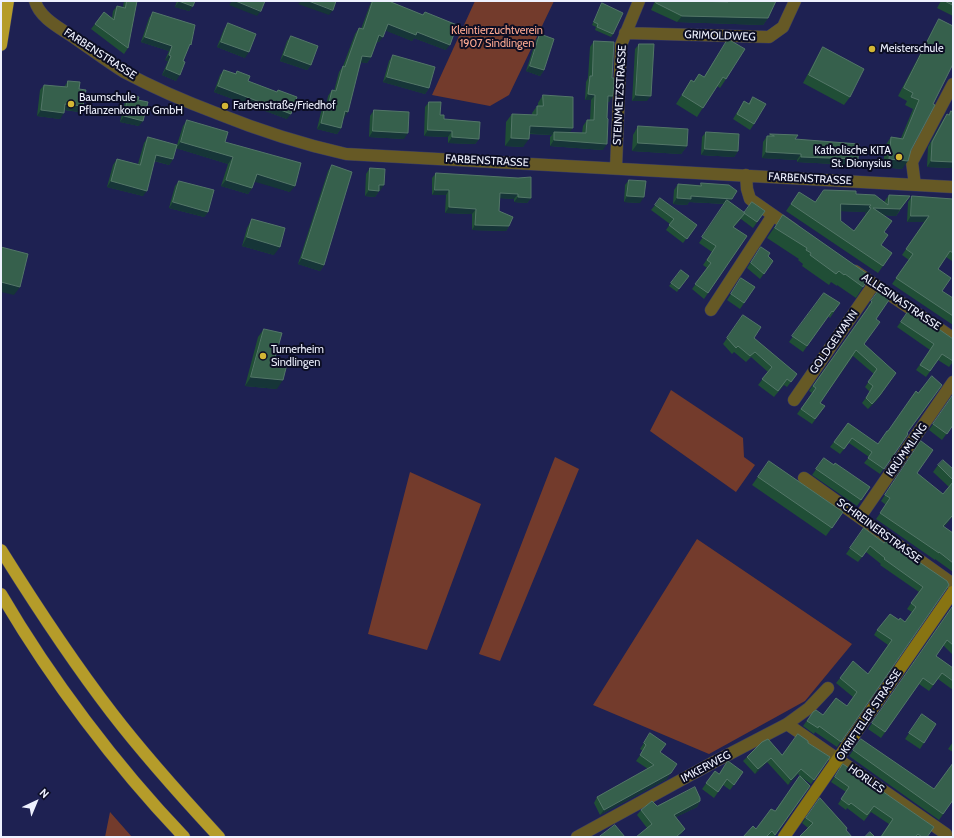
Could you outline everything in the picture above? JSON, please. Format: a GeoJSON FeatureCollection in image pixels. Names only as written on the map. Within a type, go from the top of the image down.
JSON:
{"type":"FeatureCollection","features":[{"type":"Feature","properties":{"kind":"highway"},"geometry":{"type":"LineString","coordinates":[[1,45],[8,1]]}},
{"type":"Feature","properties":{"kind":"highway"},"geometry":{"type":"LineString","coordinates":[[1,550],[70,656],[112,713],[152,762],[219,837]]}},
{"type":"Feature","properties":{"kind":"highway"},"geometry":{"type":"LineString","coordinates":[[1,594],[5,603],[50,670],[92,728],[133,779],[184,837]]}},
{"type":"Feature","properties":{"kind":"street","name":"FARBENSTRASSE"},"geometry":{"type":"LineString","coordinates":[[35,1],[43,16],[51,22],[123,71],[166,93],[268,133],[307,145],[346,154],[953,187]]}},
{"type":"Feature","properties":{"kind":"street","name":"STEINMETZSTRASSE"},"geometry":{"type":"LineString","coordinates":[[616,168],[621,45],[639,1]]}},
{"type":"Feature","properties":{"kind":"street","name":"GRIMOLDWEG"},"geometry":{"type":"LineString","coordinates":[[625,33],[769,37],[783,27],[795,1]]}},
{"type":"Feature","properties":{"kind":"street"},"geometry":{"type":"LineString","coordinates":[[915,185],[912,162],[953,84]]}},
{"type":"Feature","properties":{"kind":"street"},"geometry":{"type":"LineString","coordinates":[[746,175],[747,189],[750,199],[805,237]]}},
{"type":"Feature","properties":{"kind":"street"},"geometry":{"type":"LineString","coordinates":[[711,310],[773,215]]}},
{"type":"Feature","properties":{"kind":"street","name":"ALLESINASTRASSE"},"geometry":{"type":"LineString","coordinates":[[843,263],[953,338]]}},
{"type":"Feature","properties":{"kind":"street","name":"GOLDGEWANN"},"geometry":{"type":"LineString","coordinates":[[794,400],[874,284]]}},
{"type":"Feature","properties":{"kind":"street","name":"KRÜMMLING"},"geometry":{"type":"LineString","coordinates":[[860,517],[953,382]]}},
{"type":"Feature","properties":{"kind":"street","name":"SCHREINERSTRASSE"},"geometry":{"type":"LineString","coordinates":[[804,478],[953,584]]}},
{"type":"Feature","properties":{"kind":"street","name":"OKRIFTELER STRASSE"},"geometry":{"type":"LineString","coordinates":[[784,837],[953,592]]}},
{"type":"Feature","properties":{"kind":"street","name":"IMKERWEG"},"geometry":{"type":"LineString","coordinates":[[578,837],[714,762],[787,724],[809,708],[828,688]]}},
{"type":"Feature","properties":{"kind":"street","name":"HORLES"},"geometry":{"type":"LineString","coordinates":[[787,724],[838,760],[948,832]]}},
{"type":"Feature","properties":{"kind":"green space","name":"Kleintierzuchtverein 1907 Sindlingen"},"geometry":{"type":"Polygon","coordinates":[[[475,1],[554,1],[509,95],[490,106],[432,95],[475,1]]]}},
{"type":"Feature","properties":{"kind":"green space"},"geometry":{"type":"Polygon","coordinates":[[[671,390],[743,438],[744,457],[755,465],[736,492],[650,431],[671,390]]]}},
{"type":"Feature","properties":{"kind":"green space"},"geometry":{"type":"Polygon","coordinates":[[[555,457],[579,469],[500,661],[479,654],[555,457]]]}},
{"type":"Feature","properties":{"kind":"green space"},"geometry":{"type":"Polygon","coordinates":[[[410,472],[481,504],[427,650],[368,634],[410,472]]]}},
{"type":"Feature","properties":{"kind":"green space"},"geometry":{"type":"Polygon","coordinates":[[[697,539],[852,644],[805,701],[709,754],[593,705],[697,539]]]}},
{"type":"Feature","properties":{"kind":"green space"},"geometry":{"type":"Polygon","coordinates":[[[110,812],[132,837],[105,837],[110,812]]]}},
{"type":"Feature","properties":{"kind":"building"},"geometry":{"type":"Polygon","coordinates":[[[127,1],[137,1],[128,48],[95,24],[104,12],[114,20],[117,6],[125,8],[127,1]]]}},
{"type":"Feature","properties":{"kind":"building"},"geometry":{"type":"Polygon","coordinates":[[[179,1],[195,1],[193,6],[179,1]]]}},
{"type":"Feature","properties":{"kind":"building"},"geometry":{"type":"Polygon","coordinates":[[[236,1],[265,1],[261,11],[236,1]]]}},
{"type":"Feature","properties":{"kind":"building"},"geometry":{"type":"Polygon","coordinates":[[[309,1],[336,1],[333,10],[309,1]]]}},
{"type":"Feature","properties":{"kind":"building"},"geometry":{"type":"Polygon","coordinates":[[[373,1],[392,1],[391,2],[423,15],[425,12],[457,25],[450,45],[417,32],[416,35],[388,24],[383,37],[379,35],[371,57],[362,56],[348,112],[345,111],[341,128],[321,123],[325,106],[328,107],[332,90],[336,91],[343,66],[345,67],[359,28],[363,29],[373,1]]]}},
{"type":"Feature","properties":{"kind":"building"},"geometry":{"type":"Polygon","coordinates":[[[657,1],[776,1],[768,18],[682,16],[656,3],[657,1]]]}},
{"type":"Feature","properties":{"kind":"building"},"geometry":{"type":"Polygon","coordinates":[[[945,1],[953,1],[953,5],[945,1]]]}},
{"type":"Feature","properties":{"kind":"building"},"geometry":{"type":"Polygon","coordinates":[[[602,3],[623,13],[613,34],[597,27],[598,24],[594,22],[602,3]]]}},
{"type":"Feature","properties":{"kind":"building"},"geometry":{"type":"Polygon","coordinates":[[[153,12],[195,25],[191,45],[190,44],[183,61],[185,62],[180,75],[166,69],[171,56],[169,55],[172,46],[145,37],[153,12]]]}},
{"type":"Feature","properties":{"kind":"building"},"geometry":{"type":"Polygon","coordinates":[[[939,19],[953,26],[953,64],[933,104],[935,105],[911,150],[908,161],[889,159],[891,137],[903,139],[919,100],[911,97],[913,93],[904,88],[939,19]]]}},
{"type":"Feature","properties":{"kind":"building"},"geometry":{"type":"Polygon","coordinates":[[[228,23],[256,34],[249,52],[221,42],[228,23]]]}},
{"type":"Feature","properties":{"kind":"building"},"geometry":{"type":"Polygon","coordinates":[[[540,34],[554,39],[544,70],[530,66],[540,34]]]}},
{"type":"Feature","properties":{"kind":"building"},"geometry":{"type":"Polygon","coordinates":[[[291,36],[318,46],[311,65],[284,55],[291,36]]]}},
{"type":"Feature","properties":{"kind":"building"},"geometry":{"type":"Polygon","coordinates":[[[728,39],[745,49],[726,79],[723,77],[703,108],[682,95],[691,80],[694,82],[699,74],[704,77],[728,39]]]}},
{"type":"Feature","properties":{"kind":"building"},"geometry":{"type":"Polygon","coordinates":[[[594,41],[614,42],[612,78],[614,78],[613,96],[608,96],[607,144],[554,140],[554,132],[586,133],[587,120],[594,120],[595,95],[588,94],[590,76],[592,76],[594,41]]]}},
{"type":"Feature","properties":{"kind":"building"},"geometry":{"type":"Polygon","coordinates":[[[639,44],[654,44],[651,96],[636,95],[639,44]]]}},
{"type":"Feature","properties":{"kind":"building"},"geometry":{"type":"Polygon","coordinates":[[[823,47],[864,69],[850,97],[809,75],[823,47]]]}},
{"type":"Feature","properties":{"kind":"building"},"geometry":{"type":"Polygon","coordinates":[[[393,55],[435,67],[429,88],[387,77],[393,55]]]}},
{"type":"Feature","properties":{"kind":"building"},"geometry":{"type":"Polygon","coordinates":[[[224,70],[236,74],[237,71],[250,76],[248,81],[277,92],[278,90],[297,97],[291,114],[218,86],[224,70]]]}},
{"type":"Feature","properties":{"kind":"building"},"geometry":{"type":"Polygon","coordinates":[[[68,81],[80,82],[79,89],[86,90],[83,106],[65,104],[64,113],[41,110],[44,85],[67,87],[68,81]]]}},
{"type":"Feature","properties":{"kind":"building"},"geometry":{"type":"Polygon","coordinates":[[[129,95],[139,97],[138,100],[148,102],[143,121],[124,116],[129,95]]]}},
{"type":"Feature","properties":{"kind":"building"},"geometry":{"type":"Polygon","coordinates":[[[543,95],[573,97],[573,128],[530,126],[529,139],[511,138],[512,114],[537,115],[537,106],[543,106],[543,95]]]}},
{"type":"Feature","properties":{"kind":"building"},"geometry":{"type":"Polygon","coordinates":[[[753,97],[766,104],[754,124],[737,114],[744,101],[749,104],[753,97]]]}},
{"type":"Feature","properties":{"kind":"building"},"geometry":{"type":"Polygon","coordinates":[[[429,102],[441,102],[440,115],[444,115],[444,119],[480,122],[479,139],[452,137],[452,131],[428,130],[429,102]]]}},
{"type":"Feature","properties":{"kind":"building"},"geometry":{"type":"Polygon","coordinates":[[[374,110],[409,112],[408,133],[373,131],[374,110]]]}},
{"type":"Feature","properties":{"kind":"building"},"geometry":{"type":"Polygon","coordinates":[[[951,111],[953,112],[953,162],[931,161],[932,142],[947,114],[949,115],[951,111]]]}},
{"type":"Feature","properties":{"kind":"building"},"geometry":{"type":"Polygon","coordinates":[[[187,120],[228,132],[225,142],[301,163],[295,186],[257,174],[252,188],[226,180],[233,157],[181,142],[187,120]]]}},
{"type":"Feature","properties":{"kind":"building"},"geometry":{"type":"Polygon","coordinates":[[[638,126],[688,129],[687,146],[638,143],[638,126]]]}},
{"type":"Feature","properties":{"kind":"building"},"geometry":{"type":"Polygon","coordinates":[[[706,132],[739,134],[738,151],[705,149],[706,132]]]}},
{"type":"Feature","properties":{"kind":"building"},"geometry":{"type":"Polygon","coordinates":[[[770,134],[798,135],[795,139],[859,144],[858,159],[801,157],[801,154],[766,152],[767,136],[774,136],[770,134]]]}},
{"type":"Feature","properties":{"kind":"building"},"geometry":{"type":"Polygon","coordinates":[[[148,137],[177,145],[173,159],[156,155],[147,191],[111,181],[117,159],[140,165],[148,137]]]}},
{"type":"Feature","properties":{"kind":"building"},"geometry":{"type":"Polygon","coordinates":[[[332,165],[352,172],[324,265],[302,258],[332,165]]]}},
{"type":"Feature","properties":{"kind":"building"},"geometry":{"type":"Polygon","coordinates":[[[370,168],[385,169],[384,185],[379,185],[379,191],[369,190],[370,168]]]}},
{"type":"Feature","properties":{"kind":"building"},"geometry":{"type":"Polygon","coordinates":[[[436,173],[518,178],[531,177],[531,198],[518,197],[518,194],[500,193],[499,211],[513,217],[509,226],[475,225],[476,209],[449,207],[449,190],[435,190],[436,173]]]}},
{"type":"Feature","properties":{"kind":"building"},"geometry":{"type":"Polygon","coordinates":[[[629,180],[646,181],[644,197],[627,196],[629,180]]]}},
{"type":"Feature","properties":{"kind":"building"},"geometry":{"type":"Polygon","coordinates":[[[179,181],[214,190],[208,212],[173,202],[179,181]]]}},
{"type":"Feature","properties":{"kind":"building"},"geometry":{"type":"Polygon","coordinates":[[[701,183],[729,185],[737,191],[732,199],[691,196],[691,199],[677,198],[678,184],[701,186],[701,183]]]}},
{"type":"Feature","properties":{"kind":"building"},"geometry":{"type":"Polygon","coordinates":[[[824,190],[856,191],[856,194],[875,195],[888,205],[889,195],[910,196],[900,209],[873,208],[892,221],[884,232],[888,235],[881,245],[892,253],[883,266],[791,204],[799,192],[815,202],[824,190]],[[841,204],[841,221],[854,231],[871,208],[869,207],[871,205],[841,204]]]}},
{"type":"Feature","properties":{"kind":"building"},"geometry":{"type":"Polygon","coordinates":[[[912,196],[953,199],[953,253],[950,251],[938,269],[951,278],[942,291],[953,298],[953,316],[896,278],[913,254],[906,249],[929,216],[911,216],[912,196]]]}},
{"type":"Feature","properties":{"kind":"building"},"geometry":{"type":"Polygon","coordinates":[[[660,198],[697,225],[687,239],[669,225],[674,219],[655,205],[660,198]]]}},
{"type":"Feature","properties":{"kind":"building"},"geometry":{"type":"Polygon","coordinates":[[[727,200],[745,213],[733,227],[747,236],[708,293],[695,284],[711,263],[707,260],[716,246],[702,237],[727,200]]]}},
{"type":"Feature","properties":{"kind":"building"},"geometry":{"type":"Polygon","coordinates":[[[752,202],[765,211],[757,222],[744,213],[752,202]]]}},
{"type":"Feature","properties":{"kind":"building"},"geometry":{"type":"Polygon","coordinates":[[[783,215],[870,276],[863,287],[839,271],[836,274],[810,255],[811,253],[806,250],[807,248],[775,228],[783,215]]]}},
{"type":"Feature","properties":{"kind":"building"},"geometry":{"type":"Polygon","coordinates":[[[252,219],[285,228],[280,247],[247,237],[252,219]]]}},
{"type":"Feature","properties":{"kind":"building"},"geometry":{"type":"Polygon","coordinates":[[[1,247],[28,254],[20,287],[1,282],[1,247]]]}},
{"type":"Feature","properties":{"kind":"building"},"geometry":{"type":"Polygon","coordinates":[[[761,247],[770,253],[768,256],[773,261],[764,274],[751,263],[761,247]]]}},
{"type":"Feature","properties":{"kind":"building"},"geometry":{"type":"Polygon","coordinates":[[[681,270],[689,276],[679,289],[671,283],[681,270]]]}},
{"type":"Feature","properties":{"kind":"building"},"geometry":{"type":"Polygon","coordinates":[[[741,278],[755,287],[744,303],[731,294],[741,278]]]}},
{"type":"Feature","properties":{"kind":"building"},"geometry":{"type":"Polygon","coordinates":[[[880,289],[891,297],[876,319],[880,322],[864,344],[896,373],[872,404],[866,398],[873,386],[868,382],[877,369],[856,350],[820,403],[825,406],[815,419],[801,409],[816,388],[813,386],[880,289]]]}},
{"type":"Feature","properties":{"kind":"building"},"geometry":{"type":"Polygon","coordinates":[[[824,293],[840,303],[833,312],[832,311],[807,346],[792,336],[824,293]]]}},
{"type":"Feature","properties":{"kind":"building"},"geometry":{"type":"Polygon","coordinates":[[[910,309],[953,339],[953,361],[942,354],[930,371],[920,365],[934,344],[901,322],[910,309]]]}},
{"type":"Feature","properties":{"kind":"building"},"geometry":{"type":"Polygon","coordinates":[[[743,315],[761,327],[754,338],[797,374],[791,382],[787,379],[778,391],[762,379],[772,367],[755,352],[750,356],[738,346],[736,348],[727,338],[743,315]]]}},
{"type":"Feature","properties":{"kind":"building"},"geometry":{"type":"Polygon","coordinates":[[[264,329],[282,333],[274,361],[287,364],[283,380],[251,377],[264,329]]]}},
{"type":"Feature","properties":{"kind":"building"},"geometry":{"type":"Polygon","coordinates":[[[932,376],[942,385],[907,433],[908,434],[884,469],[868,458],[872,452],[852,438],[844,449],[834,442],[848,423],[878,444],[916,391],[918,393],[932,376]]]}},
{"type":"Feature","properties":{"kind":"building"},"geometry":{"type":"Polygon","coordinates":[[[953,395],[953,425],[947,434],[933,424],[953,395]]]}},
{"type":"Feature","properties":{"kind":"building"},"geometry":{"type":"Polygon","coordinates":[[[921,441],[933,450],[917,473],[943,494],[953,482],[953,515],[943,526],[953,533],[953,563],[880,513],[890,498],[885,495],[921,441]]]}},
{"type":"Feature","properties":{"kind":"building"},"geometry":{"type":"Polygon","coordinates":[[[824,458],[834,465],[835,463],[870,487],[861,500],[816,469],[824,458]]]}},
{"type":"Feature","properties":{"kind":"building"},"geometry":{"type":"Polygon","coordinates":[[[943,460],[953,469],[953,480],[938,465],[943,460]]]}},
{"type":"Feature","properties":{"kind":"building"},"geometry":{"type":"Polygon","coordinates":[[[769,461],[843,512],[832,528],[758,477],[769,461]]]}},
{"type":"Feature","properties":{"kind":"building"},"geometry":{"type":"Polygon","coordinates":[[[864,528],[884,543],[886,540],[902,552],[903,551],[947,581],[949,585],[841,742],[819,726],[818,728],[807,721],[816,710],[823,715],[836,698],[847,706],[857,692],[840,678],[853,661],[868,674],[892,640],[877,630],[890,614],[905,622],[916,607],[911,603],[923,587],[884,559],[885,558],[870,546],[862,557],[850,548],[864,528]]]}},
{"type":"Feature","properties":{"kind":"building"},"geometry":{"type":"Polygon","coordinates":[[[953,606],[953,645],[947,640],[936,656],[953,668],[953,681],[942,673],[933,685],[923,678],[885,732],[872,723],[953,606]]]}},
{"type":"Feature","properties":{"kind":"building"},"geometry":{"type":"Polygon","coordinates":[[[922,714],[936,724],[924,743],[909,733],[922,714]]]}},
{"type":"Feature","properties":{"kind":"building"},"geometry":{"type":"Polygon","coordinates":[[[650,733],[666,744],[660,752],[677,764],[671,773],[604,810],[597,797],[654,765],[640,755],[646,745],[644,743],[650,733]]]}},
{"type":"Feature","properties":{"kind":"building"},"geometry":{"type":"Polygon","coordinates":[[[798,734],[808,741],[808,743],[830,757],[814,780],[801,769],[791,780],[771,758],[758,769],[747,757],[762,742],[768,739],[782,755],[798,734]]]}},
{"type":"Feature","properties":{"kind":"building"},"geometry":{"type":"Polygon","coordinates":[[[861,739],[934,789],[953,763],[953,800],[943,814],[853,750],[861,739]]]}},
{"type":"Feature","properties":{"kind":"building"},"geometry":{"type":"Polygon","coordinates":[[[728,761],[743,772],[734,785],[727,779],[718,792],[706,783],[715,771],[719,774],[728,761]]]}},
{"type":"Feature","properties":{"kind":"building"},"geometry":{"type":"Polygon","coordinates":[[[843,764],[934,827],[927,837],[922,837],[918,834],[915,837],[881,837],[893,819],[874,806],[867,815],[851,803],[849,805],[841,799],[849,787],[835,777],[843,764]]]}},
{"type":"Feature","properties":{"kind":"building"},"geometry":{"type":"Polygon","coordinates":[[[800,776],[810,786],[775,835],[772,831],[766,837],[743,837],[753,826],[756,829],[771,809],[775,811],[800,776]]]}},
{"type":"Feature","properties":{"kind":"building"},"geometry":{"type":"Polygon","coordinates":[[[695,787],[700,801],[674,815],[685,829],[676,837],[636,837],[652,824],[641,810],[652,801],[657,806],[695,787]]]}},
{"type":"Feature","properties":{"kind":"building"},"geometry":{"type":"Polygon","coordinates":[[[820,798],[847,828],[846,830],[852,837],[799,837],[813,823],[806,818],[820,798]]]}},
{"type":"Feature","properties":{"kind":"building"},"geometry":{"type":"Polygon","coordinates":[[[615,825],[625,837],[599,837],[615,825]]]}},
{"type":"Feature","properties":{"kind":"building"},"geometry":{"type":"Polygon","coordinates":[[[870,832],[875,837],[865,837],[870,832]]]}},
{"type":"Feature","properties":{"kind":"place","name":"Meisterschule"},"geometry":{"type":"Point","coordinates":[872,49]}},
{"type":"Feature","properties":{"kind":"place","name":"Baumschule Pflanzenkontor GmbH"},"geometry":{"type":"Point","coordinates":[71,104]}},
{"type":"Feature","properties":{"kind":"place","name":"Farbenstraße/Friedhof"},"geometry":{"type":"Point","coordinates":[225,106]}},
{"type":"Feature","properties":{"kind":"place","name":"Katholische KITA St. Dionysius"},"geometry":{"type":"Point","coordinates":[899,157]}},
{"type":"Feature","properties":{"kind":"place","name":"Turnerheim Sindlingen"},"geometry":{"type":"Point","coordinates":[263,356]}}]}
